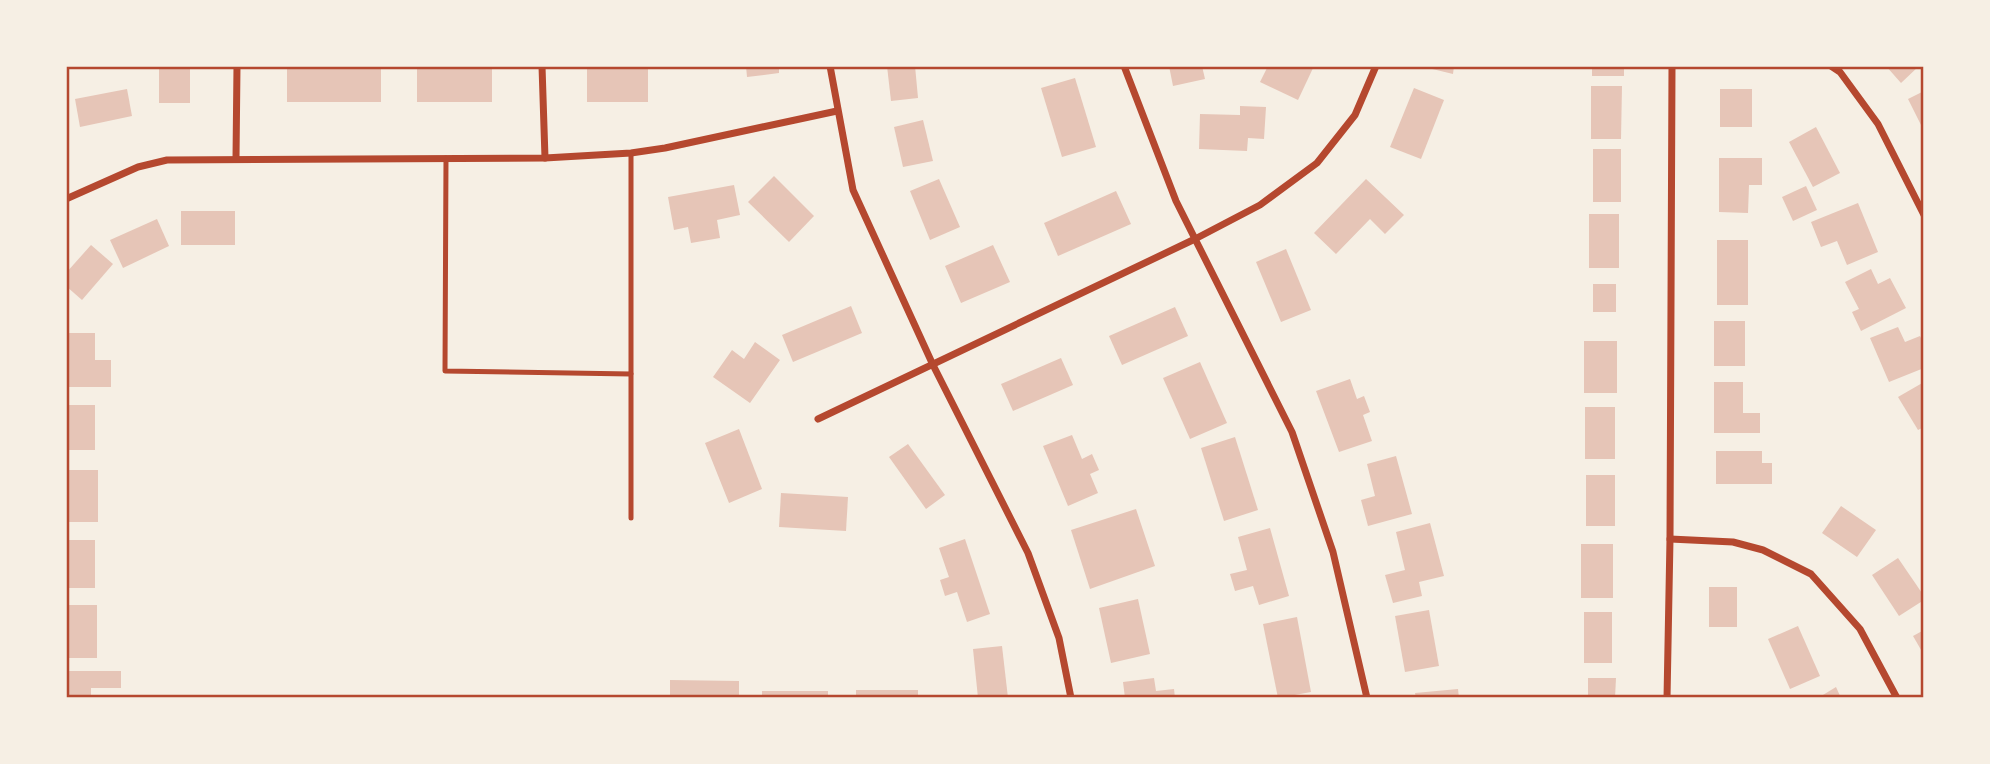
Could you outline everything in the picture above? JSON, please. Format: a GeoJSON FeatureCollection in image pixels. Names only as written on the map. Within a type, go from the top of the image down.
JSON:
{"type":"FeatureCollection","features":[{"type":"Feature","properties":{"kind":"street"},"geometry":{"type":"LineString","coordinates":[[236,158],[237,66]]}},
{"type":"Feature","properties":{"kind":"street"},"geometry":{"type":"LineString","coordinates":[[542,66],[545,158]]}},
{"type":"Feature","properties":{"kind":"street"},"geometry":{"type":"LineString","coordinates":[[830,66],[853,190],[933,365],[1028,553],[1059,638],[1071,698]]}},
{"type":"Feature","properties":{"kind":"street"},"geometry":{"type":"LineString","coordinates":[[1124,66],[1176,201],[1292,432],[1333,552],[1367,698]]}},
{"type":"Feature","properties":{"kind":"street"},"geometry":{"type":"LineString","coordinates":[[818,419],[1195,239],[1260,205],[1317,163],[1354,115],[1376,66]]}},
{"type":"Feature","properties":{"kind":"street"},"geometry":{"type":"LineString","coordinates":[[1667,698],[1672,66]]}},
{"type":"Feature","properties":{"kind":"street"},"geometry":{"type":"LineString","coordinates":[[1831,66],[1840,72],[1878,124],[1923,215]]}},
{"type":"Feature","properties":{"kind":"street"},"geometry":{"type":"LineString","coordinates":[[66,200],[138,167],[167,160],[545,158],[631,153],[837,111]]}},
{"type":"Feature","properties":{"kind":"street"},"geometry":{"type":"LineString","coordinates":[[1670,539],[1743,545],[1763,550],[1811,574],[1860,629],[1897,698]]}},
{"type":"Feature","properties":{"kind":"lane"},"geometry":{"type":"LineString","coordinates":[[631,153],[631,518]]}},
{"type":"Feature","properties":{"kind":"lane"},"geometry":{"type":"LineString","coordinates":[[446,158],[445,371],[631,374]]}},
{"type":"Feature","properties":{"kind":"building"},"geometry":{"type":"Polygon","coordinates":[[[159,66],[190,66],[190,103],[159,103],[159,66]]]}},
{"type":"Feature","properties":{"kind":"building"},"geometry":{"type":"Polygon","coordinates":[[[746,66],[779,66],[779,73],[747,77],[746,66]]]}},
{"type":"Feature","properties":{"kind":"building"},"geometry":{"type":"Polygon","coordinates":[[[887,66],[915,66],[918,98],[891,101],[887,66]]]}},
{"type":"Feature","properties":{"kind":"building"},"geometry":{"type":"Polygon","coordinates":[[[1169,66],[1202,66],[1205,79],[1173,86],[1169,66]]]}},
{"type":"Feature","properties":{"kind":"building"},"geometry":{"type":"Polygon","coordinates":[[[1268,66],[1314,66],[1298,100],[1260,82],[1268,66]]]}},
{"type":"Feature","properties":{"kind":"building"},"geometry":{"type":"Polygon","coordinates":[[[1420,66],[1454,66],[1453,74],[1420,66]]]}},
{"type":"Feature","properties":{"kind":"building"},"geometry":{"type":"Polygon","coordinates":[[[1592,66],[1624,66],[1624,76],[1592,76],[1592,66]]]}},
{"type":"Feature","properties":{"kind":"building"},"geometry":{"type":"Polygon","coordinates":[[[1886,66],[1919,66],[1901,83],[1886,66]]]}},
{"type":"Feature","properties":{"kind":"building"},"geometry":{"type":"Polygon","coordinates":[[[287,68],[381,68],[381,102],[287,102],[287,68]]]}},
{"type":"Feature","properties":{"kind":"building"},"geometry":{"type":"Polygon","coordinates":[[[417,68],[492,68],[492,102],[417,102],[417,68]]]}},
{"type":"Feature","properties":{"kind":"building"},"geometry":{"type":"Polygon","coordinates":[[[587,69],[648,69],[648,102],[587,102],[587,69]]]}},
{"type":"Feature","properties":{"kind":"building"},"geometry":{"type":"Polygon","coordinates":[[[1075,78],[1096,147],[1062,157],[1041,88],[1075,78]]]}},
{"type":"Feature","properties":{"kind":"building"},"geometry":{"type":"Polygon","coordinates":[[[1591,86],[1622,86],[1621,139],[1591,139],[1591,86]]]}},
{"type":"Feature","properties":{"kind":"building"},"geometry":{"type":"Polygon","coordinates":[[[1414,88],[1444,100],[1421,159],[1390,147],[1414,88]]]}},
{"type":"Feature","properties":{"kind":"building"},"geometry":{"type":"Polygon","coordinates":[[[127,89],[132,116],[80,127],[75,99],[127,89]]]}},
{"type":"Feature","properties":{"kind":"building"},"geometry":{"type":"Polygon","coordinates":[[[1720,89],[1752,89],[1752,127],[1720,127],[1720,89]]]}},
{"type":"Feature","properties":{"kind":"building"},"geometry":{"type":"Polygon","coordinates":[[[1924,91],[1924,131],[1908,99],[1924,91]]]}},
{"type":"Feature","properties":{"kind":"building"},"geometry":{"type":"Polygon","coordinates":[[[1240,106],[1266,107],[1264,139],[1248,138],[1247,151],[1199,149],[1200,114],[1240,115],[1240,106]]]}},
{"type":"Feature","properties":{"kind":"building"},"geometry":{"type":"Polygon","coordinates":[[[923,120],[933,161],[903,167],[894,127],[923,120]]]}},
{"type":"Feature","properties":{"kind":"building"},"geometry":{"type":"Polygon","coordinates":[[[1816,127],[1840,173],[1813,187],[1789,142],[1816,127]]]}},
{"type":"Feature","properties":{"kind":"building"},"geometry":{"type":"Polygon","coordinates":[[[1593,149],[1621,149],[1621,202],[1593,202],[1593,149]]]}},
{"type":"Feature","properties":{"kind":"building"},"geometry":{"type":"Polygon","coordinates":[[[1719,158],[1762,158],[1762,185],[1749,185],[1748,213],[1719,212],[1719,158]]]}},
{"type":"Feature","properties":{"kind":"building"},"geometry":{"type":"Polygon","coordinates":[[[774,176],[814,216],[789,242],[748,202],[774,176]]]}},
{"type":"Feature","properties":{"kind":"building"},"geometry":{"type":"Polygon","coordinates":[[[939,179],[960,227],[930,240],[910,191],[939,179]]]}},
{"type":"Feature","properties":{"kind":"building"},"geometry":{"type":"Polygon","coordinates":[[[1366,179],[1404,215],[1385,234],[1370,219],[1336,254],[1314,233],[1366,179]]]}},
{"type":"Feature","properties":{"kind":"building"},"geometry":{"type":"Polygon","coordinates":[[[734,185],[740,215],[717,220],[720,238],[691,243],[688,227],[674,230],[668,197],[734,185]]]}},
{"type":"Feature","properties":{"kind":"building"},"geometry":{"type":"Polygon","coordinates":[[[1806,186],[1817,210],[1793,221],[1782,197],[1806,186]]]}},
{"type":"Feature","properties":{"kind":"building"},"geometry":{"type":"Polygon","coordinates":[[[1116,191],[1131,224],[1058,256],[1044,223],[1116,191]]]}},
{"type":"Feature","properties":{"kind":"building"},"geometry":{"type":"Polygon","coordinates":[[[1858,203],[1878,252],[1847,265],[1837,241],[1821,247],[1811,222],[1858,203]]]}},
{"type":"Feature","properties":{"kind":"building"},"geometry":{"type":"Polygon","coordinates":[[[181,211],[235,211],[235,245],[181,245],[181,211]]]}},
{"type":"Feature","properties":{"kind":"building"},"geometry":{"type":"Polygon","coordinates":[[[1589,214],[1619,214],[1619,268],[1589,268],[1589,214]]]}},
{"type":"Feature","properties":{"kind":"building"},"geometry":{"type":"Polygon","coordinates":[[[157,219],[169,246],[123,268],[110,240],[157,219]]]}},
{"type":"Feature","properties":{"kind":"building"},"geometry":{"type":"Polygon","coordinates":[[[1717,240],[1748,240],[1748,305],[1717,305],[1717,240]]]}},
{"type":"Feature","properties":{"kind":"building"},"geometry":{"type":"Polygon","coordinates":[[[91,245],[113,264],[82,300],[66,286],[66,273],[91,245]]]}},
{"type":"Feature","properties":{"kind":"building"},"geometry":{"type":"Polygon","coordinates":[[[993,245],[1010,282],[961,303],[945,266],[993,245]]]}},
{"type":"Feature","properties":{"kind":"building"},"geometry":{"type":"Polygon","coordinates":[[[1286,249],[1311,310],[1281,322],[1256,262],[1286,249]]]}},
{"type":"Feature","properties":{"kind":"building"},"geometry":{"type":"Polygon","coordinates":[[[1871,269],[1878,284],[1890,278],[1906,308],[1861,331],[1852,312],[1859,309],[1845,282],[1871,269]]]}},
{"type":"Feature","properties":{"kind":"building"},"geometry":{"type":"Polygon","coordinates":[[[1593,284],[1616,284],[1616,312],[1593,312],[1593,284]]]}},
{"type":"Feature","properties":{"kind":"building"},"geometry":{"type":"Polygon","coordinates":[[[851,306],[862,333],[793,362],[782,335],[851,306]]]}},
{"type":"Feature","properties":{"kind":"building"},"geometry":{"type":"Polygon","coordinates":[[[1175,307],[1188,336],[1122,365],[1109,336],[1175,307]]]}},
{"type":"Feature","properties":{"kind":"building"},"geometry":{"type":"Polygon","coordinates":[[[1714,321],[1745,321],[1745,366],[1714,366],[1714,321]]]}},
{"type":"Feature","properties":{"kind":"building"},"geometry":{"type":"Polygon","coordinates":[[[1898,327],[1905,342],[1920,336],[1924,344],[1924,368],[1889,382],[1870,338],[1898,327]]]}},
{"type":"Feature","properties":{"kind":"building"},"geometry":{"type":"Polygon","coordinates":[[[66,333],[95,333],[95,360],[111,360],[111,387],[66,387],[66,333]]]}},
{"type":"Feature","properties":{"kind":"building"},"geometry":{"type":"Polygon","coordinates":[[[1584,341],[1617,341],[1617,393],[1584,393],[1584,341]]]}},
{"type":"Feature","properties":{"kind":"building"},"geometry":{"type":"Polygon","coordinates":[[[755,342],[780,360],[750,403],[713,377],[732,350],[744,359],[755,342]]]}},
{"type":"Feature","properties":{"kind":"building"},"geometry":{"type":"Polygon","coordinates":[[[1061,358],[1073,385],[1013,411],[1001,384],[1061,358]]]}},
{"type":"Feature","properties":{"kind":"building"},"geometry":{"type":"Polygon","coordinates":[[[1200,362],[1227,423],[1190,439],[1163,378],[1200,362]]]}},
{"type":"Feature","properties":{"kind":"building"},"geometry":{"type":"Polygon","coordinates":[[[1350,379],[1357,399],[1364,396],[1370,412],[1363,415],[1372,441],[1339,452],[1316,391],[1350,379]]]}},
{"type":"Feature","properties":{"kind":"building"},"geometry":{"type":"Polygon","coordinates":[[[1714,382],[1743,382],[1743,413],[1760,413],[1760,433],[1714,433],[1714,382]]]}},
{"type":"Feature","properties":{"kind":"building"},"geometry":{"type":"Polygon","coordinates":[[[1924,382],[1924,427],[1918,430],[1898,397],[1924,382]]]}},
{"type":"Feature","properties":{"kind":"building"},"geometry":{"type":"Polygon","coordinates":[[[66,405],[95,405],[95,450],[66,450],[66,405]]]}},
{"type":"Feature","properties":{"kind":"building"},"geometry":{"type":"Polygon","coordinates":[[[1585,407],[1615,407],[1615,459],[1585,459],[1585,407]]]}},
{"type":"Feature","properties":{"kind":"building"},"geometry":{"type":"Polygon","coordinates":[[[739,429],[762,489],[729,503],[705,443],[739,429]]]}},
{"type":"Feature","properties":{"kind":"building"},"geometry":{"type":"Polygon","coordinates":[[[1072,435],[1082,459],[1092,454],[1099,470],[1090,474],[1098,493],[1068,506],[1043,446],[1072,435]]]}},
{"type":"Feature","properties":{"kind":"building"},"geometry":{"type":"Polygon","coordinates":[[[1235,437],[1258,510],[1224,521],[1201,448],[1235,437]]]}},
{"type":"Feature","properties":{"kind":"building"},"geometry":{"type":"Polygon","coordinates":[[[908,444],[945,495],[926,509],[889,457],[908,444]]]}},
{"type":"Feature","properties":{"kind":"building"},"geometry":{"type":"Polygon","coordinates":[[[1716,451],[1762,451],[1762,463],[1772,463],[1772,484],[1716,484],[1716,451]]]}},
{"type":"Feature","properties":{"kind":"building"},"geometry":{"type":"Polygon","coordinates":[[[1396,456],[1412,514],[1368,526],[1361,500],[1375,496],[1367,464],[1396,456]]]}},
{"type":"Feature","properties":{"kind":"building"},"geometry":{"type":"Polygon","coordinates":[[[66,470],[98,470],[98,522],[66,522],[66,470]]]}},
{"type":"Feature","properties":{"kind":"building"},"geometry":{"type":"Polygon","coordinates":[[[1586,475],[1615,475],[1615,526],[1586,526],[1586,475]]]}},
{"type":"Feature","properties":{"kind":"building"},"geometry":{"type":"Polygon","coordinates":[[[781,493],[848,497],[846,531],[779,527],[781,493]]]}},
{"type":"Feature","properties":{"kind":"building"},"geometry":{"type":"Polygon","coordinates":[[[1841,506],[1876,530],[1857,557],[1822,533],[1841,506]]]}},
{"type":"Feature","properties":{"kind":"building"},"geometry":{"type":"Polygon","coordinates":[[[1136,509],[1155,566],[1090,589],[1071,530],[1136,509]]]}},
{"type":"Feature","properties":{"kind":"building"},"geometry":{"type":"Polygon","coordinates":[[[1430,523],[1444,576],[1419,582],[1422,596],[1393,603],[1385,575],[1405,570],[1396,532],[1430,523]]]}},
{"type":"Feature","properties":{"kind":"building"},"geometry":{"type":"Polygon","coordinates":[[[1270,528],[1289,596],[1259,605],[1253,586],[1235,591],[1230,574],[1247,570],[1238,537],[1270,528]]]}},
{"type":"Feature","properties":{"kind":"building"},"geometry":{"type":"Polygon","coordinates":[[[965,539],[990,614],[967,622],[957,592],[945,596],[940,580],[949,577],[939,548],[965,539]]]}},
{"type":"Feature","properties":{"kind":"building"},"geometry":{"type":"Polygon","coordinates":[[[66,540],[95,540],[95,588],[66,588],[66,540]]]}},
{"type":"Feature","properties":{"kind":"building"},"geometry":{"type":"Polygon","coordinates":[[[1581,544],[1613,544],[1613,598],[1581,598],[1581,544]]]}},
{"type":"Feature","properties":{"kind":"building"},"geometry":{"type":"Polygon","coordinates":[[[1898,558],[1924,596],[1924,600],[1899,616],[1872,575],[1898,558]]]}},
{"type":"Feature","properties":{"kind":"building"},"geometry":{"type":"Polygon","coordinates":[[[1709,587],[1737,587],[1737,627],[1709,627],[1709,587]]]}},
{"type":"Feature","properties":{"kind":"building"},"geometry":{"type":"Polygon","coordinates":[[[1138,599],[1150,654],[1111,663],[1099,608],[1138,599]]]}},
{"type":"Feature","properties":{"kind":"building"},"geometry":{"type":"Polygon","coordinates":[[[66,605],[97,605],[97,658],[66,658],[66,605]]]}},
{"type":"Feature","properties":{"kind":"building"},"geometry":{"type":"Polygon","coordinates":[[[1429,610],[1439,666],[1405,672],[1395,616],[1429,610]]]}},
{"type":"Feature","properties":{"kind":"building"},"geometry":{"type":"Polygon","coordinates":[[[1584,612],[1612,612],[1612,663],[1584,663],[1584,612]]]}},
{"type":"Feature","properties":{"kind":"building"},"geometry":{"type":"Polygon","coordinates":[[[1297,617],[1311,692],[1278,698],[1263,624],[1297,617]]]}},
{"type":"Feature","properties":{"kind":"building"},"geometry":{"type":"Polygon","coordinates":[[[1798,626],[1820,676],[1790,689],[1768,639],[1798,626]]]}},
{"type":"Feature","properties":{"kind":"building"},"geometry":{"type":"Polygon","coordinates":[[[1924,630],[1924,655],[1913,636],[1924,630]]]}},
{"type":"Feature","properties":{"kind":"building"},"geometry":{"type":"Polygon","coordinates":[[[1002,646],[1008,698],[978,698],[973,649],[1002,646]]]}},
{"type":"Feature","properties":{"kind":"building"},"geometry":{"type":"Polygon","coordinates":[[[66,671],[121,671],[121,688],[91,688],[91,698],[66,698],[66,671]]]}},
{"type":"Feature","properties":{"kind":"building"},"geometry":{"type":"Polygon","coordinates":[[[1154,678],[1156,691],[1174,689],[1175,698],[1125,698],[1123,682],[1154,678]]]}},
{"type":"Feature","properties":{"kind":"building"},"geometry":{"type":"Polygon","coordinates":[[[1588,678],[1616,678],[1615,698],[1588,698],[1588,678]]]}},
{"type":"Feature","properties":{"kind":"building"},"geometry":{"type":"Polygon","coordinates":[[[670,680],[739,681],[739,698],[670,698],[670,680]]]}},
{"type":"Feature","properties":{"kind":"building"},"geometry":{"type":"Polygon","coordinates":[[[1836,687],[1841,698],[1818,698],[1836,687]]]}},
{"type":"Feature","properties":{"kind":"building"},"geometry":{"type":"Polygon","coordinates":[[[1458,689],[1459,698],[1416,698],[1415,693],[1458,689]]]}},
{"type":"Feature","properties":{"kind":"building"},"geometry":{"type":"Polygon","coordinates":[[[856,690],[918,690],[918,698],[856,698],[856,690]]]}},
{"type":"Feature","properties":{"kind":"building"},"geometry":{"type":"Polygon","coordinates":[[[762,691],[828,691],[828,698],[762,698],[762,691]]]}}]}
